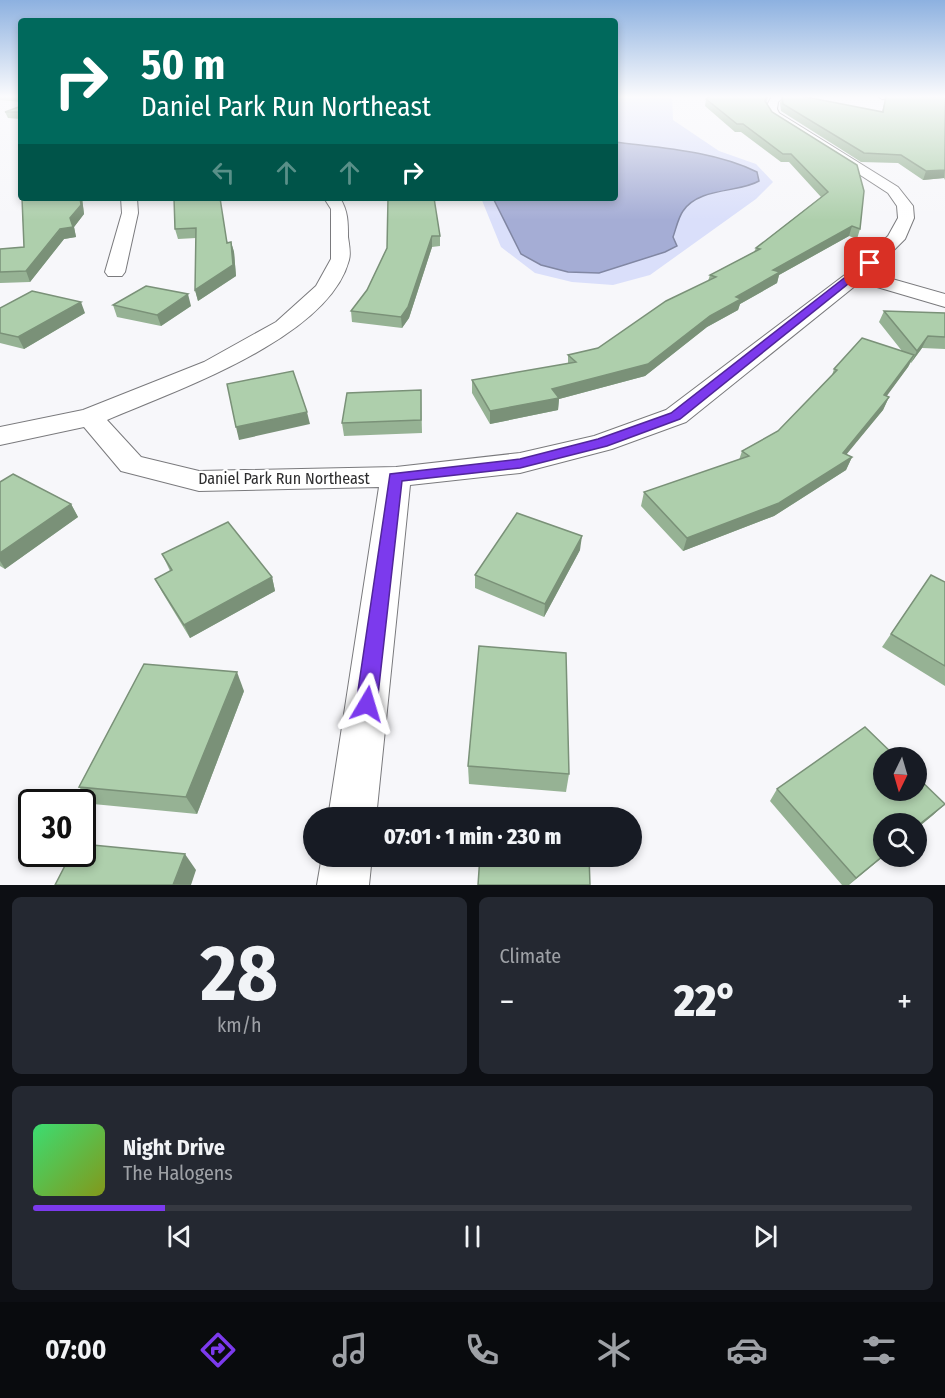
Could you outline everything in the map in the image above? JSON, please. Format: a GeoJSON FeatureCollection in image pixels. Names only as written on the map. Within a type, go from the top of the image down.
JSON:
{"type":"FeatureCollection","features":[{"type":"Feature","properties":{"kind":"street","name":"Daniel Park Run Northeast"},"geometry":{"type":"LineString","coordinates":[[90,417],[131,464],[199,481],[396,477],[520,463],[603,442],[676,416],[857,275],[896,239],[906,219],[905,206],[893,190],[811,137]]}},
{"type":"Feature","properties":{"kind":"street"},"geometry":{"type":"LineString","coordinates":[[115,272],[130,213],[129,201]]}},
{"type":"Feature","properties":{"kind":"street"},"geometry":{"type":"LineString","coordinates":[[0,436],[90,417],[213,367],[284,327],[325,289],[340,259],[339,210],[334,201]]}},
{"type":"Feature","properties":{"kind":"street"},"geometry":{"type":"LineString","coordinates":[[857,275],[945,301]]}},
{"type":"Feature","properties":{"kind":"street"},"geometry":{"type":"LineString","coordinates":[[353,807],[396,477]]}},
{"type":"Feature","properties":{"kind":"street"},"geometry":{"type":"LineString","coordinates":[[344,885],[346,867]]}},
{"type":"Feature","properties":{"kind":"shaded area"},"geometry":{"type":"Polygon","coordinates":[[[618,137],[699,137],[719,151],[756,164],[773,182],[756,199],[650,275],[613,285],[572,282],[535,273],[501,247],[482,201],[618,201],[618,137]]]}},
{"type":"Feature","properties":{"kind":"shaded area"},"geometry":{"type":"Polygon","coordinates":[[[618,142],[687,151],[723,159],[757,172],[759,181],[751,185],[709,194],[690,203],[678,220],[673,237],[677,246],[665,252],[599,273],[568,272],[541,265],[521,254],[494,201],[618,201],[618,142]]]}},
{"type":"Feature","properties":{"kind":"building"},"geometry":{"type":"Polygon","coordinates":[[[761,137],[813,137],[857,165],[864,191],[860,229],[852,226],[773,270],[780,272],[736,297],[741,299],[710,316],[648,364],[552,389],[559,398],[490,411],[472,380],[576,362],[568,355],[598,348],[666,301],[716,277],[710,275],[760,249],[756,248],[828,192],[791,154],[783,154],[761,137]]]}},
{"type":"Feature","properties":{"kind":"building"},"geometry":{"type":"Polygon","coordinates":[[[838,137],[945,137],[945,170],[926,171],[901,155],[864,153],[838,137]]]}},
{"type":"Feature","properties":{"kind":"building"},"geometry":{"type":"Polygon","coordinates":[[[22,201],[80,201],[81,205],[70,218],[73,227],[60,229],[26,271],[0,272],[0,249],[24,247],[22,201]]]}},
{"type":"Feature","properties":{"kind":"building"},"geometry":{"type":"Polygon","coordinates":[[[174,201],[220,201],[227,243],[231,242],[233,265],[195,290],[196,228],[175,229],[174,201]]]}},
{"type":"Feature","properties":{"kind":"building"},"geometry":{"type":"Polygon","coordinates":[[[388,201],[434,201],[440,236],[432,236],[408,307],[401,317],[351,311],[367,290],[387,248],[388,201]]]}},
{"type":"Feature","properties":{"kind":"building"},"geometry":{"type":"Polygon","coordinates":[[[146,286],[188,294],[157,315],[113,305],[146,286]]]}},
{"type":"Feature","properties":{"kind":"building"},"geometry":{"type":"Polygon","coordinates":[[[32,291],[81,302],[18,337],[0,333],[0,308],[32,291]]]}},
{"type":"Feature","properties":{"kind":"building"},"geometry":{"type":"Polygon","coordinates":[[[884,311],[945,313],[945,337],[928,336],[917,351],[884,311]]]}},
{"type":"Feature","properties":{"kind":"building"},"geometry":{"type":"Polygon","coordinates":[[[862,338],[914,355],[884,395],[889,397],[843,453],[852,457],[779,503],[687,538],[644,492],[749,456],[742,451],[778,431],[837,370],[834,369],[862,338]]]}},
{"type":"Feature","properties":{"kind":"building"},"geometry":{"type":"Polygon","coordinates":[[[293,371],[307,412],[236,427],[227,384],[293,371]]]}},
{"type":"Feature","properties":{"kind":"building"},"geometry":{"type":"Polygon","coordinates":[[[421,390],[421,420],[342,423],[347,393],[421,390]]]}},
{"type":"Feature","properties":{"kind":"building"},"geometry":{"type":"Polygon","coordinates":[[[13,474],[71,504],[0,553],[0,482],[13,474]]]}},
{"type":"Feature","properties":{"kind":"building"},"geometry":{"type":"Polygon","coordinates":[[[517,513],[582,536],[545,604],[475,575],[517,513]]]}},
{"type":"Feature","properties":{"kind":"building"},"geometry":{"type":"Polygon","coordinates":[[[228,522],[272,577],[184,625],[155,579],[172,570],[162,554],[228,522]]]}},
{"type":"Feature","properties":{"kind":"building"},"geometry":{"type":"Polygon","coordinates":[[[931,575],[945,582],[945,666],[891,634],[931,575]]]}},
{"type":"Feature","properties":{"kind":"building"},"geometry":{"type":"Polygon","coordinates":[[[479,646],[566,653],[569,774],[468,766],[479,646]]]}},
{"type":"Feature","properties":{"kind":"building"},"geometry":{"type":"Polygon","coordinates":[[[144,664],[237,672],[186,797],[79,787],[144,664]]]}},
{"type":"Feature","properties":{"kind":"building"},"geometry":{"type":"Polygon","coordinates":[[[865,727],[886,747],[873,747],[873,801],[927,801],[927,787],[945,804],[927,818],[927,813],[873,813],[873,864],[856,878],[777,789],[865,727]]]}},
{"type":"Feature","properties":{"kind":"building"},"geometry":{"type":"Polygon","coordinates":[[[96,845],[185,854],[173,885],[55,885],[64,867],[96,867],[96,845]]]}},
{"type":"Feature","properties":{"kind":"building"},"geometry":{"type":"Polygon","coordinates":[[[479,867],[589,867],[590,885],[478,885],[479,867]]]}},
{"type":"Feature","properties":{"kind":"route"},"geometry":{"type":"LineString","coordinates":[[367,704],[396,477],[520,463],[603,442],[676,416],[870,263]]}}]}
